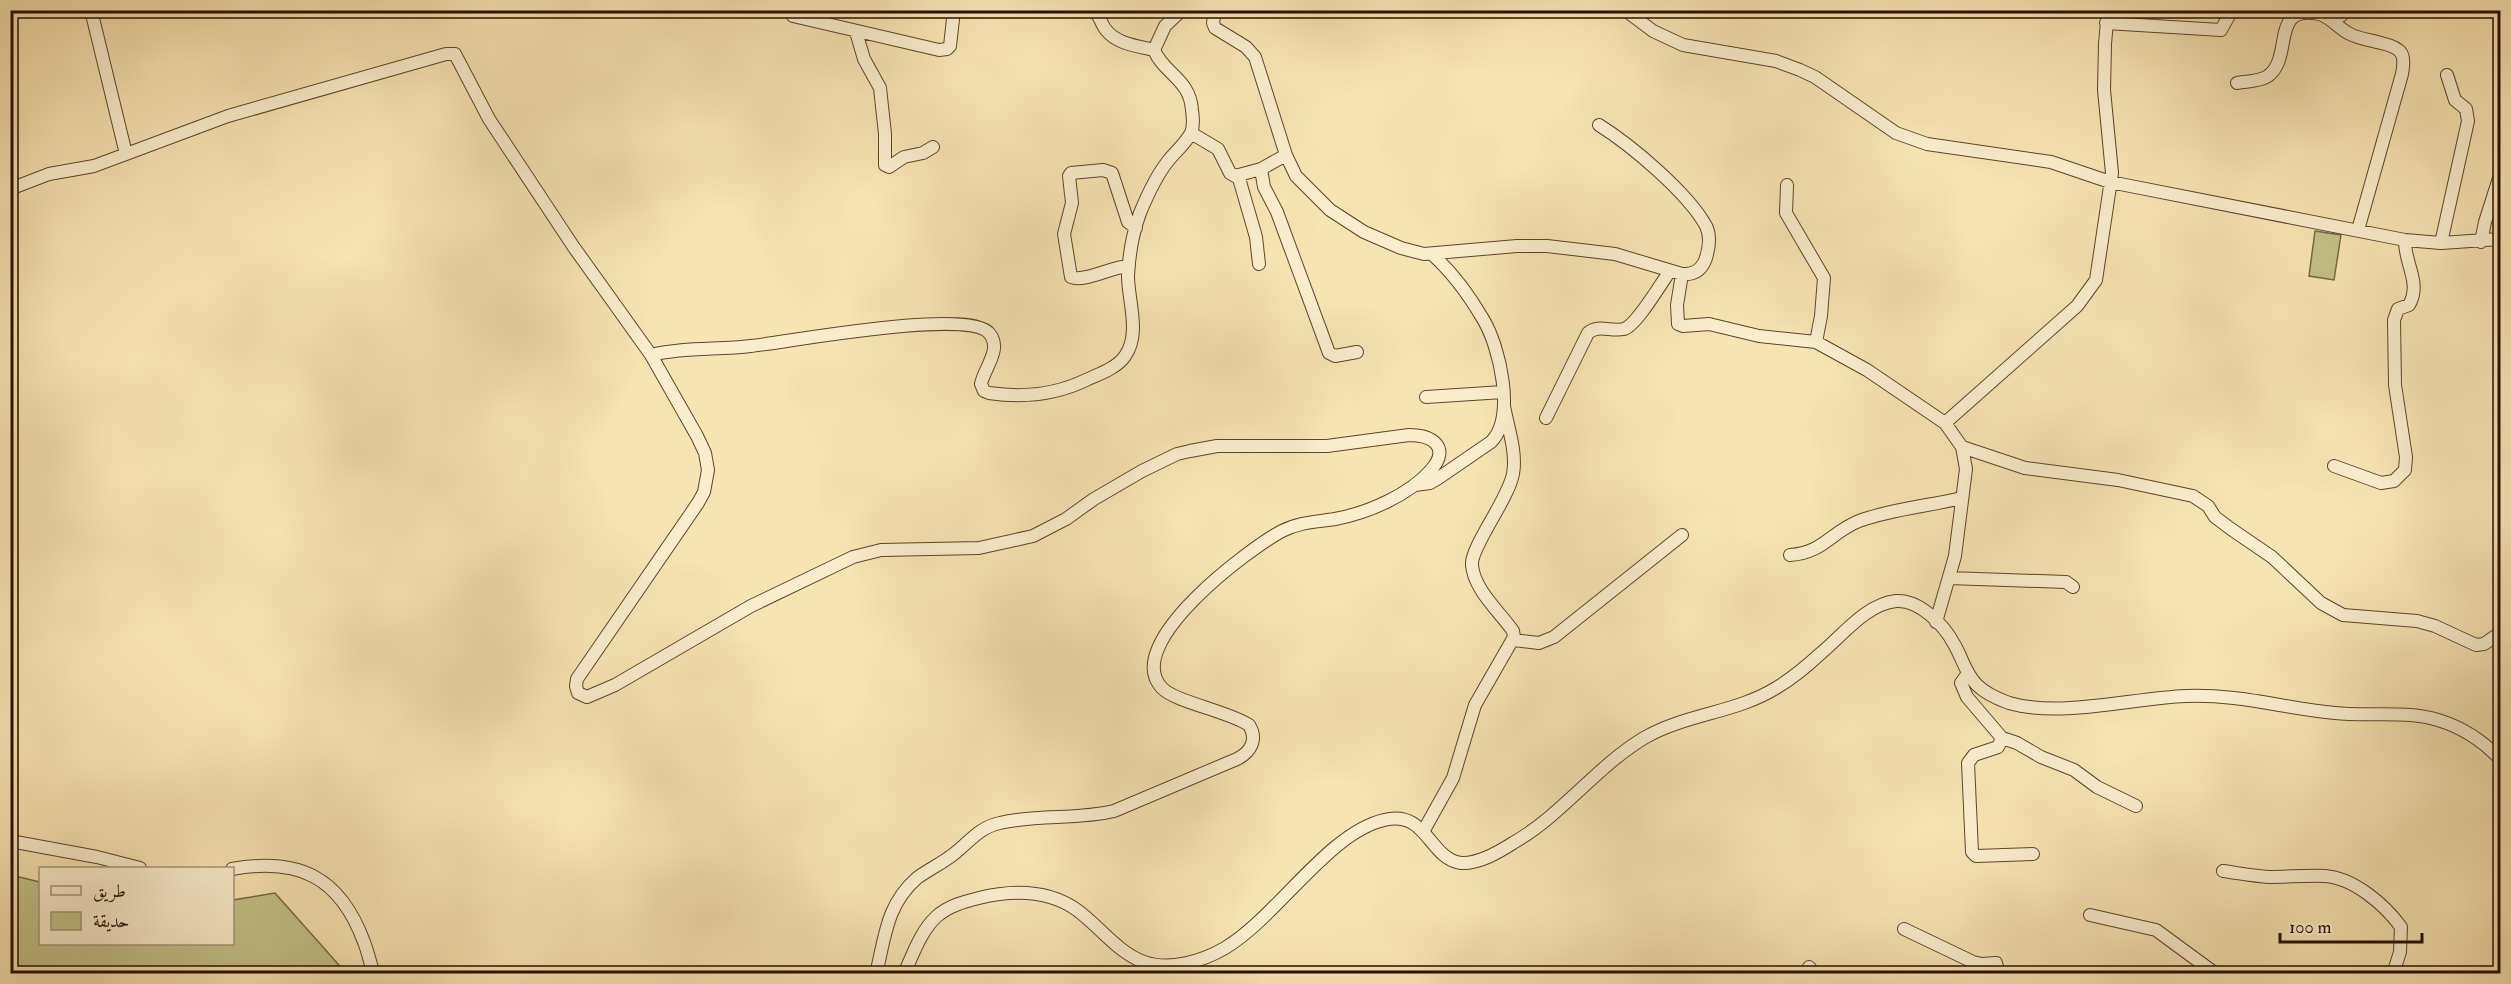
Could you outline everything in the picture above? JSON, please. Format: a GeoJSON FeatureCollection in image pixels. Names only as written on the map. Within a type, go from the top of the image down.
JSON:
{"type":"FeatureCollection","features":[{"type":"Feature","properties":{"kind":"street"},"geometry":{"type":"LineString","coordinates":[[91,10],[126,154]]}},
{"type":"Feature","properties":{"kind":"street"},"geometry":{"type":"LineString","coordinates":[[793,16],[841,26],[856,32],[899,39],[928,49],[947,49],[950,46],[954,10]]}},
{"type":"Feature","properties":{"kind":"street"},"geometry":{"type":"LineString","coordinates":[[1057,10],[1075,10]]}},
{"type":"Feature","properties":{"kind":"street"},"geometry":{"type":"LineString","coordinates":[[651,354],[688,349],[752,346],[867,329],[961,325],[986,330],[992,338],[994,351],[981,384],[984,391],[1024,396],[1059,391],[1124,359],[1132,335],[1129,266],[1136,228],[1145,203],[1164,165],[1191,133],[1192,108],[1181,81],[1154,50],[1132,45],[1112,36],[1103,26],[1096,12],[1092,10]]}},
{"type":"Feature","properties":{"kind":"street"},"geometry":{"type":"LineString","coordinates":[[1154,50],[1165,26],[1182,10]]}},
{"type":"Feature","properties":{"kind":"street"},"geometry":{"type":"LineString","coordinates":[[1215,10],[1213,23],[1215,28],[1246,47],[1255,57],[1286,155],[1300,182],[1330,210],[1347,222],[1371,236],[1401,248],[1432,254],[1517,246],[1547,246],[1615,254],[1690,274],[1702,265],[1709,244],[1707,227],[1652,166],[1599,125]]}},
{"type":"Feature","properties":{"kind":"street"},"geometry":{"type":"LineString","coordinates":[[1625,10],[1653,31],[1683,45],[1776,61],[1794,67],[1815,77],[1890,129],[1917,142],[2051,162],[2110,182],[2405,240],[2441,243],[2500,239]]}},
{"type":"Feature","properties":{"kind":"street"},"geometry":{"type":"LineString","coordinates":[[1945,423],[2068,313],[2093,286],[2098,269],[2112,163],[2104,90],[2107,17],[2221,30],[2232,10]]}},
{"type":"Feature","properties":{"kind":"street"},"geometry":{"type":"LineString","coordinates":[[2332,21],[2342,15],[2345,10]]}},
{"type":"Feature","properties":{"kind":"street"},"geometry":{"type":"LineString","coordinates":[[2236,83],[2263,78],[2273,70],[2287,26],[2292,17],[2304,13],[2318,14],[2352,35],[2394,47],[2402,52],[2404,58],[2358,230]]}},
{"type":"Feature","properties":{"kind":"street"},"geometry":{"type":"LineString","coordinates":[[856,32],[864,59],[880,88],[885,134],[885,165],[889,167],[903,157],[923,153],[933,147]]}},
{"type":"Feature","properties":{"kind":"street"},"geometry":{"type":"LineString","coordinates":[[10,189],[49,174],[94,166],[228,116],[446,54],[456,54],[489,119],[579,254],[651,354],[702,446],[707,462],[706,480],[701,498],[577,679],[578,693],[587,697],[615,684],[751,606],[853,556],[881,550],[979,548],[1033,536],[1066,519],[1094,499],[1142,471],[1177,454],[1225,446],[1327,446],[1420,435],[1435,441],[1438,446],[1438,456],[1434,466],[1415,485]]}},
{"type":"Feature","properties":{"kind":"street"},"geometry":{"type":"LineString","coordinates":[[2441,243],[2468,121],[2466,109],[2455,100],[2447,75]]}},
{"type":"Feature","properties":{"kind":"street"},"geometry":{"type":"LineString","coordinates":[[1191,133],[1218,148],[1230,173],[1238,176],[1261,169],[1286,155]]}},
{"type":"Feature","properties":{"kind":"street"},"geometry":{"type":"LineString","coordinates":[[1261,169],[1264,187],[1277,212],[1329,352],[1335,356],[1357,352]]}},
{"type":"Feature","properties":{"kind":"street"},"geometry":{"type":"LineString","coordinates":[[1129,266],[1116,267],[1078,280],[1071,277],[1064,234],[1072,203],[1069,176],[1071,172],[1103,170],[1112,173],[1128,222],[1136,228]]}},
{"type":"Feature","properties":{"kind":"street"},"geometry":{"type":"LineString","coordinates":[[2481,242],[2500,175]]}},
{"type":"Feature","properties":{"kind":"street"},"geometry":{"type":"LineString","coordinates":[[1238,176],[1256,237],[1258,264]]}},
{"type":"Feature","properties":{"kind":"street"},"geometry":{"type":"LineString","coordinates":[[1787,185],[1786,213],[1824,278],[1816,342]]}},
{"type":"Feature","properties":{"kind":"street"},"geometry":{"type":"LineString","coordinates":[[2334,466],[2386,483],[2397,480],[2405,470],[2406,458],[2395,385],[2394,320],[2398,309],[2409,305],[2414,288],[2414,277],[2405,251],[2405,240]]}},
{"type":"Feature","properties":{"kind":"street"},"geometry":{"type":"LineString","coordinates":[[1424,830],[1453,778],[1475,705],[1513,640],[1513,631],[1485,594],[1472,564],[1476,549],[1508,490],[1513,476],[1514,453],[1504,406],[1501,370],[1486,325],[1458,280],[1432,254]]}},
{"type":"Feature","properties":{"kind":"street"},"geometry":{"type":"LineString","coordinates":[[1676,272],[1678,324],[1683,326],[1709,324],[1759,336],[1816,342],[1867,370],[1945,423],[1962,447],[1966,460],[1955,556],[1936,622]]}},
{"type":"Feature","properties":{"kind":"street"},"geometry":{"type":"LineString","coordinates":[[1546,418],[1588,333],[1598,328],[1620,329],[1631,326],[1676,272]]}},
{"type":"Feature","properties":{"kind":"street"},"geometry":{"type":"LineString","coordinates":[[1426,397],[1503,393]]}},
{"type":"Feature","properties":{"kind":"street"},"geometry":{"type":"LineString","coordinates":[[876,974],[886,923],[903,894],[918,877],[946,860],[984,828],[1005,821],[1114,811],[1237,759],[1248,752],[1253,741],[1249,725],[1176,696],[1162,688],[1155,675],[1155,662],[1158,649],[1166,635],[1203,590],[1247,552],[1270,538],[1301,524],[1360,512],[1415,485],[1437,480],[1496,437],[1504,406]]}},
{"type":"Feature","properties":{"kind":"street"},"geometry":{"type":"LineString","coordinates":[[1962,447],[2025,468],[2118,480],[2193,496],[2208,506],[2216,517],[2231,529],[2272,557],[2321,603],[2343,615],[2416,621],[2435,626],[2476,645],[2500,633]]}},
{"type":"Feature","properties":{"kind":"street"},"geometry":{"type":"LineString","coordinates":[[1790,555],[1806,552],[1825,544],[1840,530],[1860,521],[1962,498]]}},
{"type":"Feature","properties":{"kind":"street"},"geometry":{"type":"LineString","coordinates":[[1513,640],[1539,643],[1554,637],[1682,535]]}},
{"type":"Feature","properties":{"kind":"street"},"geometry":{"type":"LineString","coordinates":[[1949,578],[2066,582],[2073,587]]}},
{"type":"Feature","properties":{"kind":"street"},"geometry":{"type":"LineString","coordinates":[[904,974],[926,930],[940,913],[957,904],[1002,893],[1043,895],[1069,905],[1130,955],[1144,962],[1167,965],[1199,959],[1224,949],[1253,928],[1332,850],[1384,819],[1398,818],[1410,821],[1424,830],[1448,858],[1466,863],[1479,860],[1512,844],[1545,822],[1637,742],[1672,725],[1774,690],[1877,608],[1902,601],[1921,610],[1936,622],[1954,644],[1968,674],[1980,688],[2009,703],[2033,707],[2089,706],[2163,698],[2226,696],[2334,713],[2397,714],[2434,718],[2475,738],[2500,759]]}},
{"type":"Feature","properties":{"kind":"street"},"geometry":{"type":"LineString","coordinates":[[1968,674],[1961,682],[1967,697],[2002,738],[2074,770],[2097,787],[2136,806]]}},
{"type":"Feature","properties":{"kind":"street"},"geometry":{"type":"LineString","coordinates":[[2002,738],[1998,747],[1974,755],[1968,763],[1971,852],[1976,856],[2033,854]]}},
{"type":"Feature","properties":{"kind":"street"},"geometry":{"type":"LineString","coordinates":[[10,841],[136,867]]}},
{"type":"Feature","properties":{"kind":"street"},"geometry":{"type":"LineString","coordinates":[[234,869],[277,866],[304,870],[314,875],[330,888],[352,917],[364,942],[374,974]]}},
{"type":"Feature","properties":{"kind":"street"},"geometry":{"type":"LineString","coordinates":[[2223,871],[2268,877],[2327,876],[2338,878],[2362,891],[2383,907],[2401,927],[2400,952],[2393,974]]}},
{"type":"Feature","properties":{"kind":"street"},"geometry":{"type":"LineString","coordinates":[[2090,915],[2156,930],[2216,974]]}},
{"type":"Feature","properties":{"kind":"street"},"geometry":{"type":"LineString","coordinates":[[1904,929],[1973,962],[1996,963],[1999,974]]}},
{"type":"Feature","properties":{"kind":"green space"},"geometry":{"type":"Polygon","coordinates":[[[2315,231],[2341,235],[2334,280],[2309,276],[2315,231]]]}},
{"type":"Feature","properties":{"kind":"green space"},"geometry":{"type":"Polygon","coordinates":[[[11,875],[39,882],[39,945],[234,945],[234,900],[275,893],[346,973],[11,973],[11,875]]]}}]}
